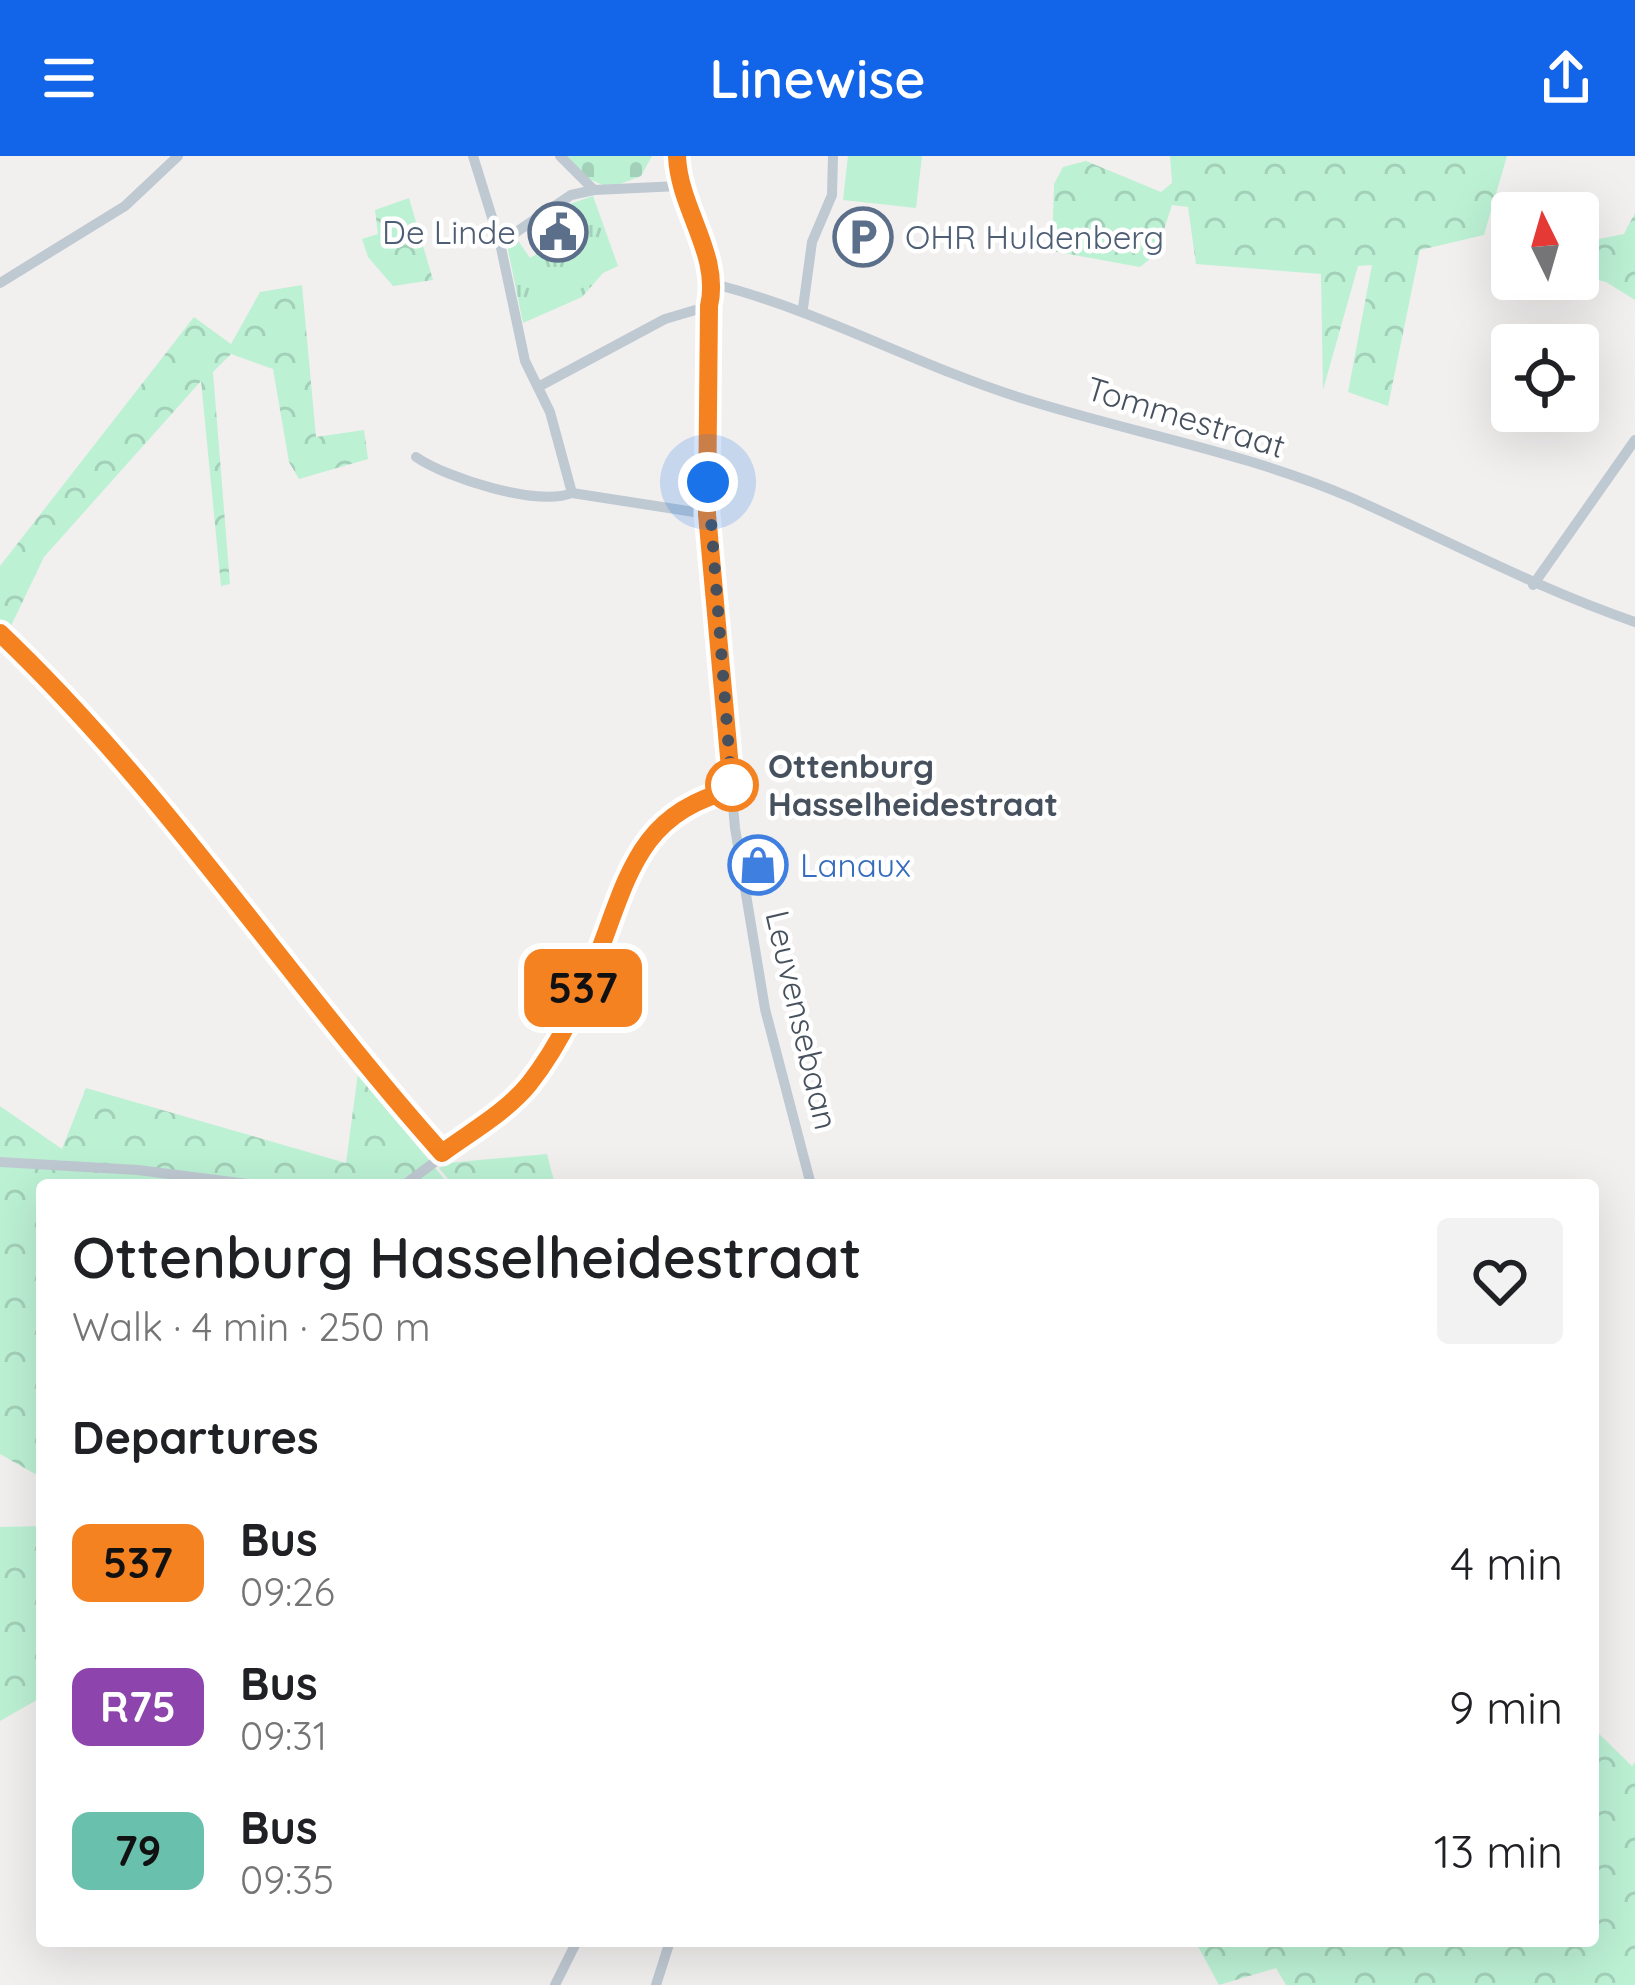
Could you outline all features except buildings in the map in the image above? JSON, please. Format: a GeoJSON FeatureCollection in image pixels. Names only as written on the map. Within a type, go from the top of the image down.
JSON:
{"type":"FeatureCollection","features":[{"type":"Feature","properties":{"kind":"street"},"geometry":{"type":"LineString","coordinates":[[0,283],[125,206],[177,156]]}},
{"type":"Feature","properties":{"kind":"street"},"geometry":{"type":"LineString","coordinates":[[473,156],[500,243],[525,361],[538,386],[572,493]]}},
{"type":"Feature","properties":{"kind":"street"},"geometry":{"type":"LineString","coordinates":[[560,156],[574,176],[594,190]]}},
{"type":"Feature","properties":{"kind":"street"},"geometry":{"type":"LineString","coordinates":[[677,156],[679,186],[715,284]]}},
{"type":"Feature","properties":{"kind":"street"},"geometry":{"type":"LineString","coordinates":[[803,308],[811,246],[832,195],[833,156]]}},
{"type":"Feature","properties":{"kind":"street"},"geometry":{"type":"LineString","coordinates":[[571,195],[574,176]]}},
{"type":"Feature","properties":{"kind":"street"},"geometry":{"type":"LineString","coordinates":[[500,243],[571,195],[679,186]]}},
{"type":"Feature","properties":{"kind":"street","name":"Tommestraat"},"geometry":{"type":"LineString","coordinates":[[715,284],[803,308],[1022,398],[1180,439],[1351,498],[1533,586],[1635,622]]}},
{"type":"Feature","properties":{"kind":"street","name":"Leuvensebaan"},"geometry":{"type":"LineString","coordinates":[[715,284],[709,306],[707,514],[732,790],[765,1009],[809,1179]]}},
{"type":"Feature","properties":{"kind":"street"},"geometry":{"type":"LineString","coordinates":[[538,386],[665,319],[709,306]]}},
{"type":"Feature","properties":{"kind":"street"},"geometry":{"type":"LineString","coordinates":[[1533,586],[1635,440]]}},
{"type":"Feature","properties":{"kind":"street"},"geometry":{"type":"LineString","coordinates":[[416,457],[441,470],[537,499],[572,493],[707,514]]}},
{"type":"Feature","properties":{"kind":"street"},"geometry":{"type":"LineString","coordinates":[[0,633],[118,756],[365,1068],[442,1153]]}},
{"type":"Feature","properties":{"kind":"street"},"geometry":{"type":"LineString","coordinates":[[411,1179],[488,1123],[529,1084],[572,1014],[626,871],[645,844],[686,808],[732,790]]}},
{"type":"Feature","properties":{"kind":"street"},"geometry":{"type":"LineString","coordinates":[[0,1162],[206,1179]]}},
{"type":"Feature","properties":{"kind":"street"},"geometry":{"type":"LineString","coordinates":[[555,1985],[574,1947]]}},
{"type":"Feature","properties":{"kind":"street"},"geometry":{"type":"LineString","coordinates":[[656,1985],[668,1947]]}},
{"type":"Feature","properties":{"kind":"green space"},"geometry":{"type":"Polygon","coordinates":[[[566,156],[652,156],[641,176],[609,188],[583,176],[566,156]]]}},
{"type":"Feature","properties":{"kind":"green space"},"geometry":{"type":"Polygon","coordinates":[[[848,156],[922,156],[916,208],[843,200],[848,156]]]}},
{"type":"Feature","properties":{"kind":"green space"},"geometry":{"type":"Polygon","coordinates":[[[1170,156],[1507,156],[1497,192],[1491,192],[1484,235],[1420,250],[1388,406],[1348,392],[1372,265],[1358,266],[1323,390],[1321,274],[1196,264],[1188,207],[1172,205],[1156,254],[1140,267],[1052,251],[1054,184],[1063,167],[1086,161],[1161,192],[1172,183],[1170,156]]]}},
{"type":"Feature","properties":{"kind":"green space"},"geometry":{"type":"Polygon","coordinates":[[[593,196],[618,266],[603,273],[582,297],[523,323],[507,245],[517,239],[530,258],[551,245],[555,248],[580,230],[570,204],[593,196]]]}},
{"type":"Feature","properties":{"kind":"green space"},"geometry":{"type":"Polygon","coordinates":[[[409,198],[433,280],[393,286],[368,257],[362,239],[378,234],[375,210],[409,198]]]}},
{"type":"Feature","properties":{"kind":"green space"},"geometry":{"type":"Polygon","coordinates":[[[1635,213],[1635,300],[1599,280],[1599,239],[1624,234],[1635,213]]]}},
{"type":"Feature","properties":{"kind":"green space"},"geometry":{"type":"Polygon","coordinates":[[[302,285],[316,437],[364,430],[368,459],[299,479],[289,462],[273,369],[231,354],[213,372],[230,584],[221,586],[201,381],[44,557],[8,632],[0,625],[0,566],[194,317],[231,344],[260,292],[302,285]]]}},
{"type":"Feature","properties":{"kind":"green space"},"geometry":{"type":"Polygon","coordinates":[[[358,1073],[444,1179],[36,1179],[36,1475],[0,1454],[0,1106],[62,1149],[86,1088],[346,1163],[358,1073]]]}},
{"type":"Feature","properties":{"kind":"green space"},"geometry":{"type":"Polygon","coordinates":[[[547,1154],[553,1179],[448,1179],[439,1168],[447,1163],[547,1154]]]}},
{"type":"Feature","properties":{"kind":"green space"},"geometry":{"type":"Polygon","coordinates":[[[36,1526],[36,1700],[0,1721],[0,1527],[36,1526]]]}},
{"type":"Feature","properties":{"kind":"green space"},"geometry":{"type":"Polygon","coordinates":[[[1599,1734],[1632,1766],[1635,1762],[1635,1985],[1286,1985],[1276,1968],[1219,1985],[1198,1947],[1599,1947],[1599,1734]]]}},
{"type":"Feature","properties":{"kind":"bus line","name":"537"},"geometry":{"type":"LineString","coordinates":[[0,633],[54,684],[118,756],[365,1068],[442,1153],[488,1123],[529,1084],[572,1014],[600,951],[626,871],[645,844],[705,796],[732,790],[707,514],[709,306],[715,284],[682,197],[677,156]]}},
{"type":"Feature","properties":{"kind":"place","name":"De Linde"},"geometry":{"type":"Point","coordinates":[558,232]}},
{"type":"Feature","properties":{"kind":"place","name":"OHR Huldenberg"},"geometry":{"type":"Point","coordinates":[863,237]}},
{"type":"Feature","properties":{"kind":"place","name":"Ottenburg Hasselheidestraat"},"geometry":{"type":"Point","coordinates":[732,785]}},
{"type":"Feature","properties":{"kind":"place","name":"Lanaux"},"geometry":{"type":"Point","coordinates":[758,865]}},
{"type":"Feature","properties":{"kind":"route"},"geometry":{"type":"LineString","coordinates":[[708,482],[732,790],[732,785]]}}]}
